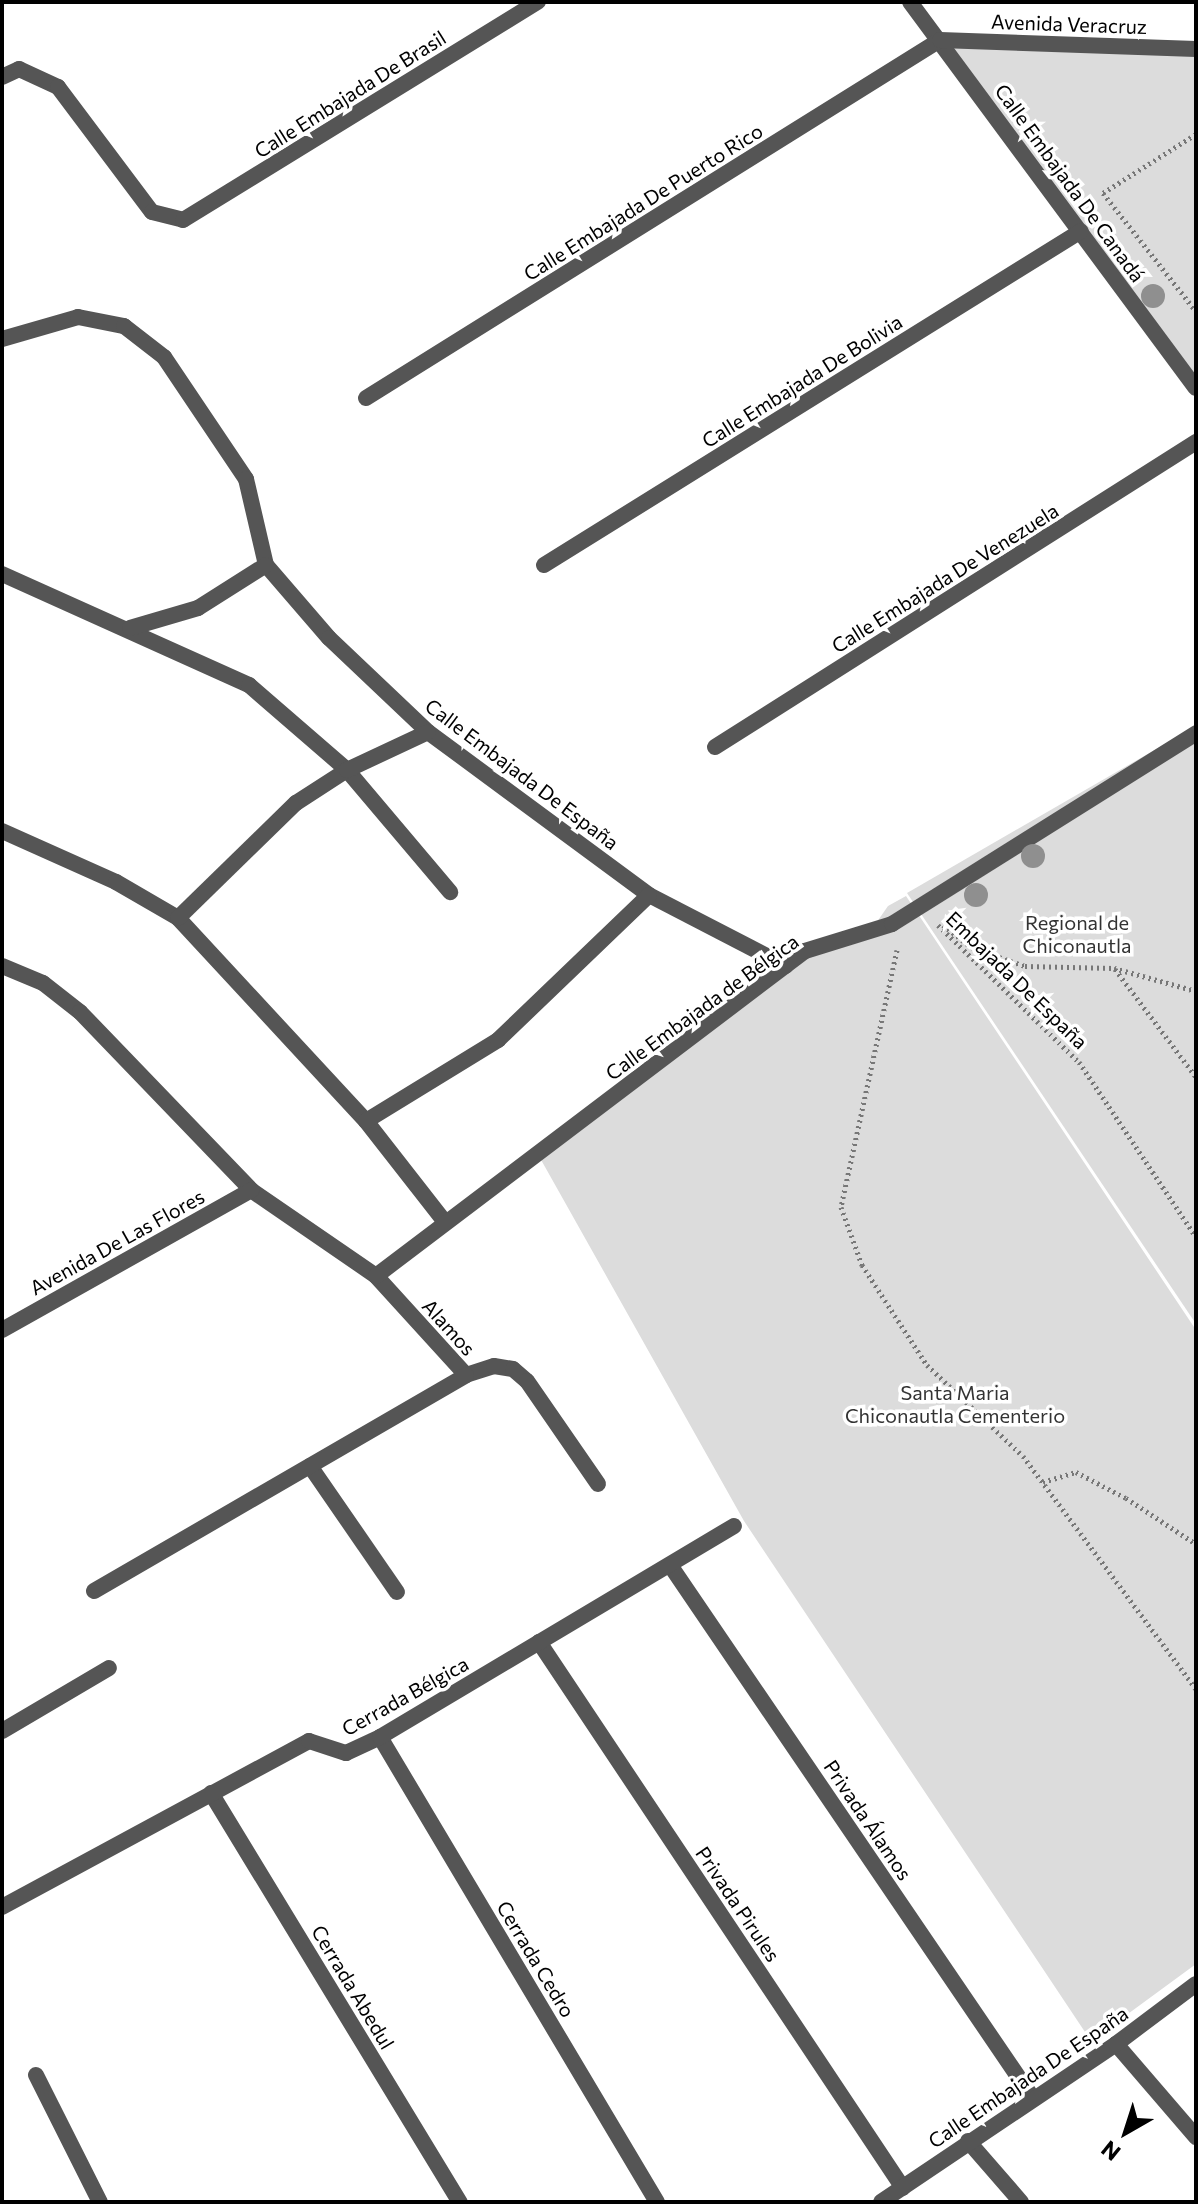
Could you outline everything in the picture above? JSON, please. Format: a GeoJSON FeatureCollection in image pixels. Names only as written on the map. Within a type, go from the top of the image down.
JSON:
{"type":"FeatureCollection","features":[{"type":"Feature","properties":{"kind":"street","name":"Calle Embajada De Brasil"},"geometry":{"type":"LineString","coordinates":[[2,77],[19,69],[58,87],[152,212],[183,220],[538,2]]}},
{"type":"Feature","properties":{"kind":"street","name":"Calle Embajada De Canadá"},"geometry":{"type":"LineString","coordinates":[[910,2],[1196,388]]}},
{"type":"Feature","properties":{"kind":"street","name":"Avenida Veracruz"},"geometry":{"type":"LineString","coordinates":[[940,40],[1196,49]]}},
{"type":"Feature","properties":{"kind":"street","name":"Calle Embajada De Puerto Rico"},"geometry":{"type":"LineString","coordinates":[[366,398],[940,40]]}},
{"type":"Feature","properties":{"kind":"street","name":"Calle Embajada De Bolivia"},"geometry":{"type":"LineString","coordinates":[[544,565],[1081,231]]}},
{"type":"Feature","properties":{"kind":"street","name":"Calle Embajada De España"},"geometry":{"type":"LineString","coordinates":[[2,339],[78,317],[124,326],[164,357],[246,479],[266,565],[329,638],[428,732],[649,895],[786,966]]}},
{"type":"Feature","properties":{"kind":"street","name":"Calle Embajada De Venezuela"},"geometry":{"type":"LineString","coordinates":[[715,747],[1196,442]]}},
{"type":"Feature","properties":{"kind":"street"},"geometry":{"type":"LineString","coordinates":[[130,628],[198,608],[266,565]]}},
{"type":"Feature","properties":{"kind":"street"},"geometry":{"type":"LineString","coordinates":[[2,574],[130,628],[249,685],[347,770],[450,892]]}},
{"type":"Feature","properties":{"kind":"street"},"geometry":{"type":"LineString","coordinates":[[178,918],[296,803],[347,770],[428,732]]}},
{"type":"Feature","properties":{"kind":"street","name":"Calle Embajada de Bélgica"},"geometry":{"type":"LineString","coordinates":[[376,1276],[805,951],[892,924],[921,908],[1196,733]]}},
{"type":"Feature","properties":{"kind":"street"},"geometry":{"type":"LineString","coordinates":[[2,831],[116,882],[178,918],[366,1121],[445,1222]]}},
{"type":"Feature","properties":{"kind":"street"},"geometry":{"type":"LineString","coordinates":[[366,1121],[498,1040],[649,895]]}},
{"type":"Feature","properties":{"kind":"street","name":"Alamos"},"geometry":{"type":"LineString","coordinates":[[2,966],[43,983],[80,1012],[251,1190],[376,1276],[466,1375],[494,1366],[513,1369],[598,1484]]}},
{"type":"Feature","properties":{"kind":"street","name":"Avenida De Las Flores"},"geometry":{"type":"LineString","coordinates":[[2,1330],[251,1190]]}},
{"type":"Feature","properties":{"kind":"street"},"geometry":{"type":"LineString","coordinates":[[94,1591],[466,1375]]}},
{"type":"Feature","properties":{"kind":"street"},"geometry":{"type":"LineString","coordinates":[[310,1466],[397,1592]]}},
{"type":"Feature","properties":{"kind":"street","name":"Cerrada Bélgica"},"geometry":{"type":"LineString","coordinates":[[2,1907],[309,1741],[346,1753],[380,1737],[734,1526]]}},
{"type":"Feature","properties":{"kind":"street","name":"Privada Álamos"},"geometry":{"type":"LineString","coordinates":[[670,1565],[1032,2097]]}},
{"type":"Feature","properties":{"kind":"street","name":"Privada Pirules"},"geometry":{"type":"LineString","coordinates":[[539,1642],[903,2188]]}},
{"type":"Feature","properties":{"kind":"street"},"geometry":{"type":"LineString","coordinates":[[2,1731],[109,1668]]}},
{"type":"Feature","properties":{"kind":"street","name":"Cerrada Cedro"},"geometry":{"type":"LineString","coordinates":[[380,1737],[657,2202]]}},
{"type":"Feature","properties":{"kind":"street","name":"Cerrada Abedul"},"geometry":{"type":"LineString","coordinates":[[211,1793],[460,2202]]}},
{"type":"Feature","properties":{"kind":"street","name":"Calle Embajada De España"},"geometry":{"type":"LineString","coordinates":[[881,2202],[1032,2097],[1116,2044],[1196,1984]]}},
{"type":"Feature","properties":{"kind":"street"},"geometry":{"type":"LineString","coordinates":[[1116,2044],[1196,2137]]}},
{"type":"Feature","properties":{"kind":"street"},"geometry":{"type":"LineString","coordinates":[[36,2075],[100,2202]]}},
{"type":"Feature","properties":{"kind":"street"},"geometry":{"type":"LineString","coordinates":[[968,2141],[1021,2202]]}},
{"type":"Feature","properties":{"kind":"path"},"geometry":{"type":"LineString","coordinates":[[1196,134],[1103,193],[1196,311]]}},
{"type":"Feature","properties":{"kind":"path","name":"Embajada De España"},"geometry":{"type":"LineString","coordinates":[[921,908],[1079,1062],[1196,1237]]}},
{"type":"Feature","properties":{"kind":"path"},"geometry":{"type":"LineString","coordinates":[[935,919],[971,947],[1025,966],[1114,968],[1196,991]]}},
{"type":"Feature","properties":{"kind":"path"},"geometry":{"type":"LineString","coordinates":[[892,924],[899,944],[841,1207],[862,1265],[927,1365],[1043,1482],[1196,1689]]}},
{"type":"Feature","properties":{"kind":"path"},"geometry":{"type":"LineString","coordinates":[[1114,968],[1196,1077]]}},
{"type":"Feature","properties":{"kind":"path"},"geometry":{"type":"LineString","coordinates":[[1043,1482],[1076,1472],[1126,1498],[1196,1544]]}},
{"type":"Feature","properties":{"kind":"green space"},"geometry":{"type":"Polygon","coordinates":[[[942,38],[1196,48],[1196,384],[942,38]]]}},
{"type":"Feature","properties":{"kind":"green space","name":"Regional de Chiconautla"},"geometry":{"type":"Polygon","coordinates":[[[1196,726],[1196,1324],[907,893],[1196,726]]]}},
{"type":"Feature","properties":{"kind":"green space","name":"Santa Maria Chiconautla Cementerio"},"geometry":{"type":"Polygon","coordinates":[[[906,896],[1196,1330],[1196,1964],[1091,2041],[744,1521],[540,1158],[806,953],[872,929],[888,906],[906,896]]]}}]}
